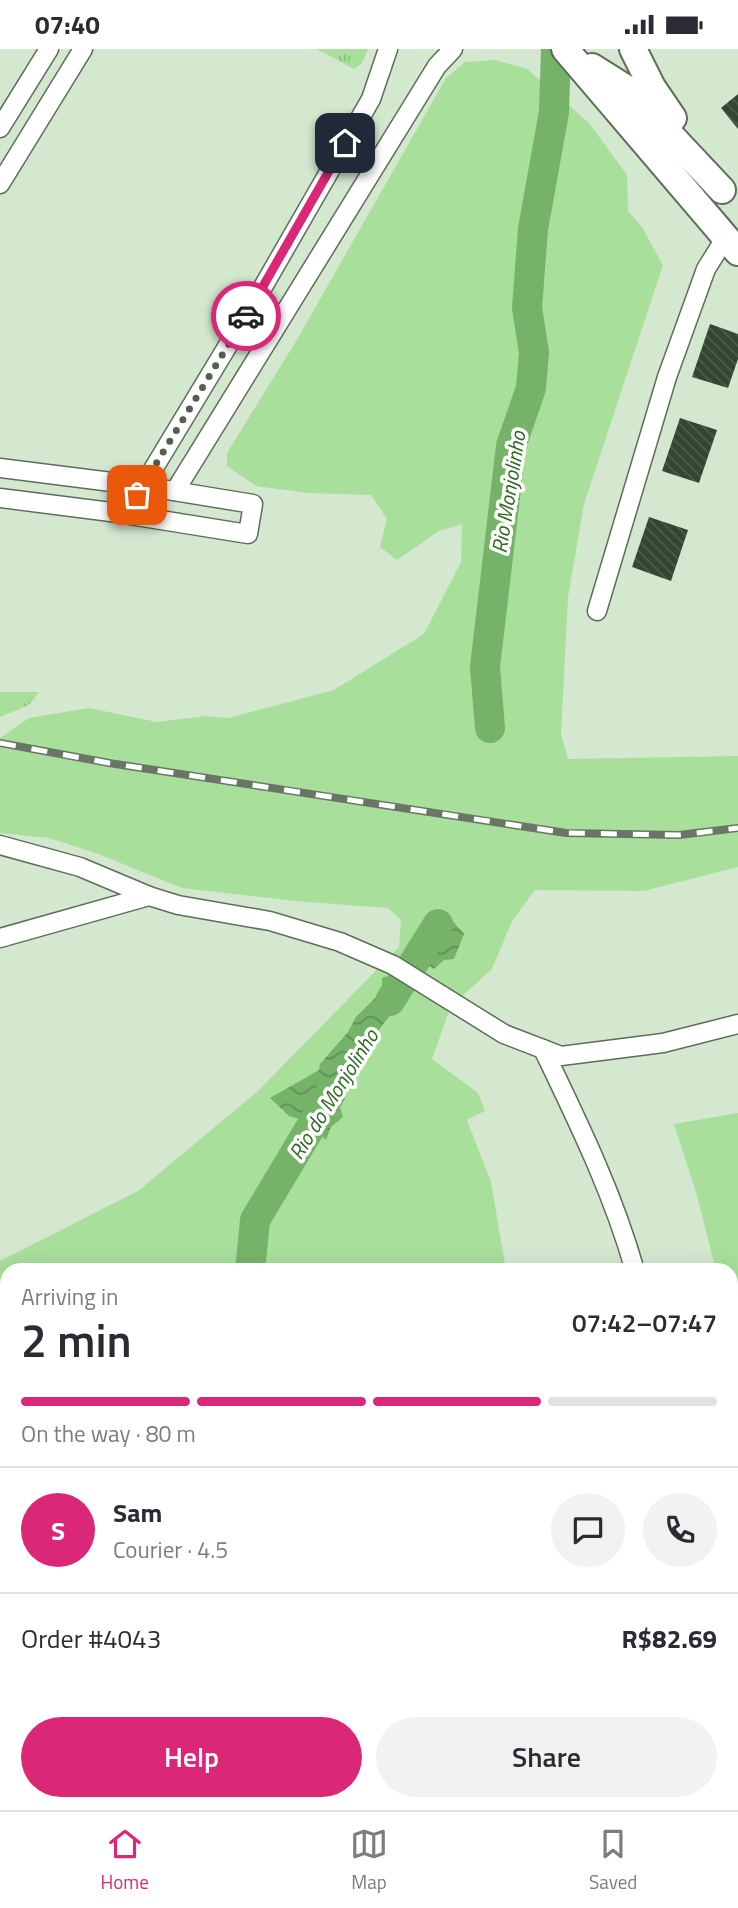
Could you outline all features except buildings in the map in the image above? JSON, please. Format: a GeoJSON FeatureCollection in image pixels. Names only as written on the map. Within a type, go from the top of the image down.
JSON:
{"type":"FeatureCollection","features":[{"type":"Feature","properties":{"kind":"main road"},"geometry":{"type":"LineString","coordinates":[[633,49],[652,87],[730,198]]}},
{"type":"Feature","properties":{"kind":"main road"},"geometry":{"type":"LineString","coordinates":[[570,53],[627,89],[730,198]]}},
{"type":"Feature","properties":{"kind":"main road"},"geometry":{"type":"LineString","coordinates":[[570,53],[732,245]]}},
{"type":"Feature","properties":{"kind":"street"},"geometry":{"type":"LineString","coordinates":[[0,128],[49,49]]}},
{"type":"Feature","properties":{"kind":"street"},"geometry":{"type":"LineString","coordinates":[[0,184],[82,49]]}},
{"type":"Feature","properties":{"kind":"street"},"geometry":{"type":"LineString","coordinates":[[111,512],[137,495],[256,299],[371,99],[388,49]]}},
{"type":"Feature","properties":{"kind":"street"},"geometry":{"type":"LineString","coordinates":[[175,491],[437,67],[453,49]]}},
{"type":"Feature","properties":{"kind":"street"},"geometry":{"type":"LineString","coordinates":[[549,49],[570,53]]}},
{"type":"Feature","properties":{"kind":"street"},"geometry":{"type":"LineString","coordinates":[[597,611],[667,377],[706,269],[732,245]]}},
{"type":"Feature","properties":{"kind":"street"},"geometry":{"type":"LineString","coordinates":[[0,468],[143,486],[253,504],[248,534],[0,498]]}},
{"type":"Feature","properties":{"kind":"street"},"geometry":{"type":"LineString","coordinates":[[0,845],[80,867],[149,897],[178,905],[270,921],[340,942],[393,965],[503,1034],[561,1056],[663,1043],[738,1024]]}},
{"type":"Feature","properties":{"kind":"street"},"geometry":{"type":"LineString","coordinates":[[0,938],[149,897]]}},
{"type":"Feature","properties":{"kind":"street"},"geometry":{"type":"LineString","coordinates":[[543,1049],[591,1149],[614,1204],[632,1263]]}},
{"type":"Feature","properties":{"kind":"green space"},"geometry":{"type":"Polygon","coordinates":[[[317,49],[368,49],[362,63],[354,69],[317,49]]]}},
{"type":"Feature","properties":{"kind":"green space"},"geometry":{"type":"Polygon","coordinates":[[[496,60],[527,69],[589,123],[627,175],[628,211],[642,227],[663,265],[584,504],[568,597],[561,734],[568,759],[738,756],[738,867],[644,891],[535,890],[512,921],[492,969],[451,1006],[432,1059],[478,1093],[485,1111],[467,1120],[491,1182],[505,1263],[0,1263],[138,1191],[258,1091],[399,947],[401,919],[387,908],[182,888],[96,853],[49,838],[0,833],[0,738],[29,718],[89,708],[157,722],[206,716],[228,718],[334,690],[424,634],[461,562],[462,524],[439,531],[397,560],[380,547],[387,519],[371,495],[308,493],[256,486],[227,466],[227,453],[295,343],[446,78],[465,62],[496,60]]]}},
{"type":"Feature","properties":{"kind":"green space"},"geometry":{"type":"Polygon","coordinates":[[[0,692],[39,692],[29,705],[0,717],[0,692]]]}},
{"type":"Feature","properties":{"kind":"green space"},"geometry":{"type":"Polygon","coordinates":[[[738,1113],[738,1263],[714,1263],[696,1192],[674,1124],[738,1113]]]}},
{"type":"Feature","properties":{"kind":"water"},"geometry":{"type":"Polygon","coordinates":[[[434,917],[449,917],[464,934],[454,959],[444,960],[434,969],[422,961],[429,947],[427,932],[434,917]]]}},
{"type":"Feature","properties":{"kind":"water"},"geometry":{"type":"Polygon","coordinates":[[[398,972],[413,979],[406,997],[398,1002],[397,1010],[364,1048],[364,1054],[350,1071],[342,1092],[346,1096],[340,1107],[343,1117],[331,1127],[326,1140],[306,1121],[289,1116],[270,1098],[319,1070],[320,1064],[348,1032],[356,1017],[382,991],[382,978],[398,972]]]}},
{"type":"Feature","properties":{"kind":"waterway","name":"Rio Monjolinho"},"geometry":{"type":"LineString","coordinates":[[490,728],[485,667],[511,446],[531,388],[534,352],[527,308],[533,229],[554,112],[556,49]]}},
{"type":"Feature","properties":{"kind":"waterway","name":"Rio do Monjolinho"},"geometry":{"type":"LineString","coordinates":[[390,1001],[438,924]]}},
{"type":"Feature","properties":{"kind":"waterway","name":"Rio do Monjolinho"},"geometry":{"type":"LineString","coordinates":[[251,1263],[255,1220],[331,1093]]}},
{"type":"Feature","properties":{"kind":"railway"},"geometry":{"type":"LineString","coordinates":[[0,743],[109,763],[566,833],[679,835],[738,828]]}},
{"type":"Feature","properties":{"kind":"way so far"},"geometry":{"type":"LineString","coordinates":[[137,495],[246,316]]}},
{"type":"Feature","properties":{"kind":"route"},"geometry":{"type":"LineString","coordinates":[[246,316],[345,143]]}}]}
